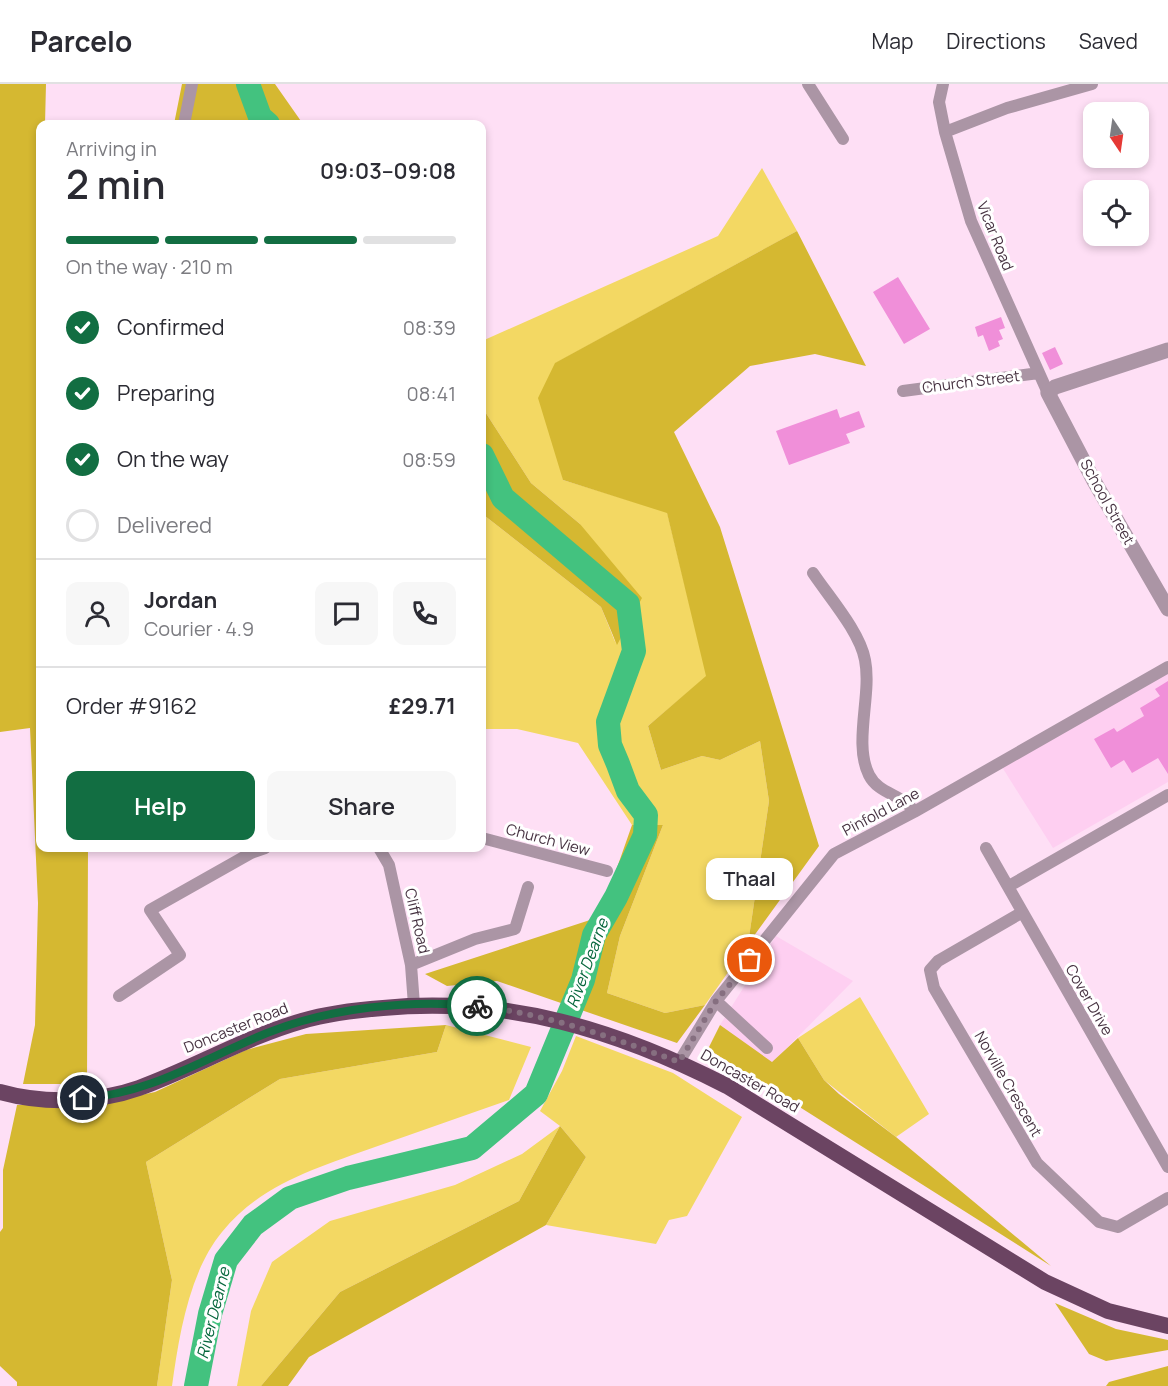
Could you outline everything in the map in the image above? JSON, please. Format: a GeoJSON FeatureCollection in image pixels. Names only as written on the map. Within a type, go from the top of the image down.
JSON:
{"type":"FeatureCollection","features":[{"type":"Feature","properties":{"kind":"highway","name":"Doncaster Road"},"geometry":{"type":"LineString","coordinates":[[0,1092],[40,1100],[115,1095],[138,1088],[269,1032],[303,1020],[344,1011],[414,1005],[462,1004],[542,1017],[586,1028],[679,1062],[727,1086],[1045,1282],[1108,1311],[1168,1326]]}},
{"type":"Feature","properties":{"kind":"street"},"geometry":{"type":"LineString","coordinates":[[185,120],[192,84]]}},
{"type":"Feature","properties":{"kind":"street"},"geometry":{"type":"LineString","coordinates":[[808,84],[843,140]]}},
{"type":"Feature","properties":{"kind":"street","name":"Vicar Road"},"geometry":{"type":"LineString","coordinates":[[943,84],[939,102],[970,221],[1048,393]]}},
{"type":"Feature","properties":{"kind":"street"},"geometry":{"type":"LineString","coordinates":[[945,132],[1007,108],[1092,84]]}},
{"type":"Feature","properties":{"kind":"street"},"geometry":{"type":"LineString","coordinates":[[1048,393],[1055,387],[1168,350]]}},
{"type":"Feature","properties":{"kind":"street","name":"Church Street"},"geometry":{"type":"LineString","coordinates":[[903,391],[1039,374]]}},
{"type":"Feature","properties":{"kind":"street","name":"School Street"},"geometry":{"type":"LineString","coordinates":[[1048,393],[1094,481],[1168,609]]}},
{"type":"Feature","properties":{"kind":"street"},"geometry":{"type":"LineString","coordinates":[[813,573],[847,622],[865,661],[864,760],[870,777],[883,791],[909,803],[914,812]]}},
{"type":"Feature","properties":{"kind":"street","name":"Pinfold Lane"},"geometry":{"type":"LineString","coordinates":[[679,1062],[716,1001],[834,855],[1168,667]]}},
{"type":"Feature","properties":{"kind":"street"},"geometry":{"type":"LineString","coordinates":[[1009,886],[1168,795]]}},
{"type":"Feature","properties":{"kind":"street","name":"Church View"},"geometry":{"type":"LineString","coordinates":[[486,839],[607,871]]}},
{"type":"Feature","properties":{"kind":"street","name":"Cover Drive"},"geometry":{"type":"LineString","coordinates":[[986,848],[1009,886],[1021,913],[1168,1167]]}},
{"type":"Feature","properties":{"kind":"street"},"geometry":{"type":"LineString","coordinates":[[119,996],[180,955],[150,910],[246,852]]}},
{"type":"Feature","properties":{"kind":"street","name":"Cliff Road"},"geometry":{"type":"LineString","coordinates":[[382,852],[389,865],[411,965],[414,1005]]}},
{"type":"Feature","properties":{"kind":"street"},"geometry":{"type":"LineString","coordinates":[[411,965],[475,939],[515,929],[528,887]]}},
{"type":"Feature","properties":{"kind":"street","name":"Norville Crescent"},"geometry":{"type":"LineString","coordinates":[[1021,913],[938,961],[930,970],[934,988],[1037,1163],[1099,1222],[1118,1227],[1168,1198]]}},
{"type":"Feature","properties":{"kind":"street"},"geometry":{"type":"LineString","coordinates":[[716,1001],[767,1048]]}},
{"type":"Feature","properties":{"kind":"shaded area"},"geometry":{"type":"Polygon","coordinates":[[[0,84],[46,84],[45,120],[36,120],[36,852],[88,852],[87,1084],[23,1084],[35,1025],[38,903],[30,728],[0,732],[0,84]]]}},
{"type":"Feature","properties":{"kind":"shaded area"},"geometry":{"type":"Polygon","coordinates":[[[182,84],[275,84],[300,120],[175,120],[182,84]]]}},
{"type":"Feature","properties":{"kind":"shaded area"},"geometry":{"type":"Polygon","coordinates":[[[762,168],[797,231],[556,363],[563,480],[667,512],[707,676],[648,726],[661,770],[702,756],[720,760],[760,741],[769,801],[748,944],[705,1005],[665,1013],[607,993],[620,936],[663,825],[632,825],[578,743],[517,729],[486,729],[486,517],[601,607],[616,644],[580,524],[531,483],[486,413],[486,339],[718,236],[762,168]]]}},
{"type":"Feature","properties":{"kind":"shaded area"},"geometry":{"type":"Polygon","coordinates":[[[797,231],[866,366],[815,354],[750,366],[674,432],[720,527],[819,846],[748,944],[769,801],[760,741],[720,760],[702,756],[661,770],[648,726],[706,676],[667,513],[563,480],[538,398],[555,363],[797,231]]]}},
{"type":"Feature","properties":{"kind":"shaded area"},"geometry":{"type":"Polygon","coordinates":[[[486,413],[531,483],[580,524],[642,598],[617,645],[601,607],[486,517],[486,413]]]}},
{"type":"Feature","properties":{"kind":"shaded area"},"geometry":{"type":"Polygon","coordinates":[[[1168,673],[1168,782],[1053,848],[1002,767],[1168,673]]]}},
{"type":"Feature","properties":{"kind":"shaded area"},"geometry":{"type":"Polygon","coordinates":[[[632,825],[663,825],[620,936],[607,993],[665,1013],[705,1005],[677,1043],[497,981],[447,986],[425,974],[590,920],[612,882],[632,825]]]}},
{"type":"Feature","properties":{"kind":"shaded area"},"geometry":{"type":"Polygon","coordinates":[[[776,936],[853,981],[772,1063],[720,1025],[776,936]]]}},
{"type":"Feature","properties":{"kind":"shaded area"},"geometry":{"type":"Polygon","coordinates":[[[860,997],[929,1114],[896,1137],[824,1080],[798,1038],[860,997]]]}},
{"type":"Feature","properties":{"kind":"shaded area"},"geometry":{"type":"Polygon","coordinates":[[[446,1025],[531,1047],[509,1100],[312,1170],[254,1201],[222,1232],[201,1266],[187,1305],[172,1386],[157,1386],[172,1280],[146,1162],[280,1079],[437,1052],[446,1025]]]}},
{"type":"Feature","properties":{"kind":"shaded area"},"geometry":{"type":"Polygon","coordinates":[[[446,1025],[437,1052],[280,1079],[146,1162],[172,1280],[157,1386],[17,1386],[17,1382],[0,1366],[0,1232],[3,1228],[3,1170],[17,1105],[94,1105],[155,1092],[246,1050],[306,1034],[446,1025]]]}},
{"type":"Feature","properties":{"kind":"shaded area"},"geometry":{"type":"Polygon","coordinates":[[[720,1025],[772,1062],[798,1038],[824,1080],[839,1094],[896,1137],[1051,1266],[708,1049],[720,1025]]]}},
{"type":"Feature","properties":{"kind":"shaded area"},"geometry":{"type":"Polygon","coordinates":[[[576,1036],[673,1073],[742,1117],[687,1216],[669,1220],[656,1244],[546,1225],[586,1157],[560,1126],[540,1111],[562,1071],[576,1036]]]}},
{"type":"Feature","properties":{"kind":"shaded area"},"geometry":{"type":"Polygon","coordinates":[[[560,1126],[519,1201],[340,1292],[261,1386],[237,1386],[251,1311],[272,1262],[330,1221],[455,1185],[522,1154],[560,1126]]]}},
{"type":"Feature","properties":{"kind":"shaded area"},"geometry":{"type":"Polygon","coordinates":[[[560,1126],[586,1157],[546,1225],[309,1357],[288,1386],[261,1386],[340,1292],[519,1201],[560,1126]]]}},
{"type":"Feature","properties":{"kind":"shaded area"},"geometry":{"type":"Polygon","coordinates":[[[1055,1303],[1116,1329],[1168,1340],[1168,1350],[1106,1361],[1089,1354],[1055,1303]]]}},
{"type":"Feature","properties":{"kind":"shaded area"},"geometry":{"type":"Polygon","coordinates":[[[1168,1366],[1168,1386],[1106,1386],[1109,1382],[1168,1366]]]}},
{"type":"Feature","properties":{"kind":"building"},"geometry":{"type":"Polygon","coordinates":[[[898,277],[930,329],[904,344],[873,292],[898,277]]]}},
{"type":"Feature","properties":{"kind":"building"},"geometry":{"type":"Polygon","coordinates":[[[1001,317],[1005,328],[999,330],[1003,339],[998,341],[1000,346],[989,351],[983,335],[978,337],[975,327],[1001,317]]]}},
{"type":"Feature","properties":{"kind":"building"},"geometry":{"type":"Polygon","coordinates":[[[1055,347],[1063,364],[1050,370],[1042,353],[1055,347]]]}},
{"type":"Feature","properties":{"kind":"building"},"geometry":{"type":"Polygon","coordinates":[[[837,409],[840,418],[859,411],[865,427],[846,434],[850,443],[789,465],[776,431],[837,409]]]}},
{"type":"Feature","properties":{"kind":"building"},"geometry":{"type":"Polygon","coordinates":[[[1168,681],[1168,774],[1158,758],[1132,773],[1124,760],[1111,768],[1094,739],[1114,728],[1117,732],[1144,716],[1140,708],[1160,696],[1155,689],[1168,681]]]}},
{"type":"Feature","properties":{"kind":"waterway","name":"River Dearne"},"geometry":{"type":"LineString","coordinates":[[248,84],[260,117],[263,120]]}},
{"type":"Feature","properties":{"kind":"waterway","name":"River Dearne"},"geometry":{"type":"LineString","coordinates":[[196,1386],[210,1314],[226,1260],[253,1225],[290,1198],[348,1178],[472,1148],[536,1094],[583,980],[594,935],[616,897],[645,835],[646,815],[628,791],[610,745],[608,722],[634,651],[628,604],[503,498],[486,463]]}},
{"type":"Feature","properties":{"kind":"way so far"},"geometry":{"type":"LineString","coordinates":[[477,1006],[542,1017],[586,1028],[679,1062],[716,1001],[750,960]]}},
{"type":"Feature","properties":{"kind":"place","name":"Thaal"},"geometry":{"type":"Point","coordinates":[750,960]}},
{"type":"Feature","properties":{"kind":"route"},"geometry":{"type":"LineString","coordinates":[[83,1098],[115,1095],[138,1088],[269,1032],[303,1020],[344,1011],[414,1005],[477,1006]]}}]}
